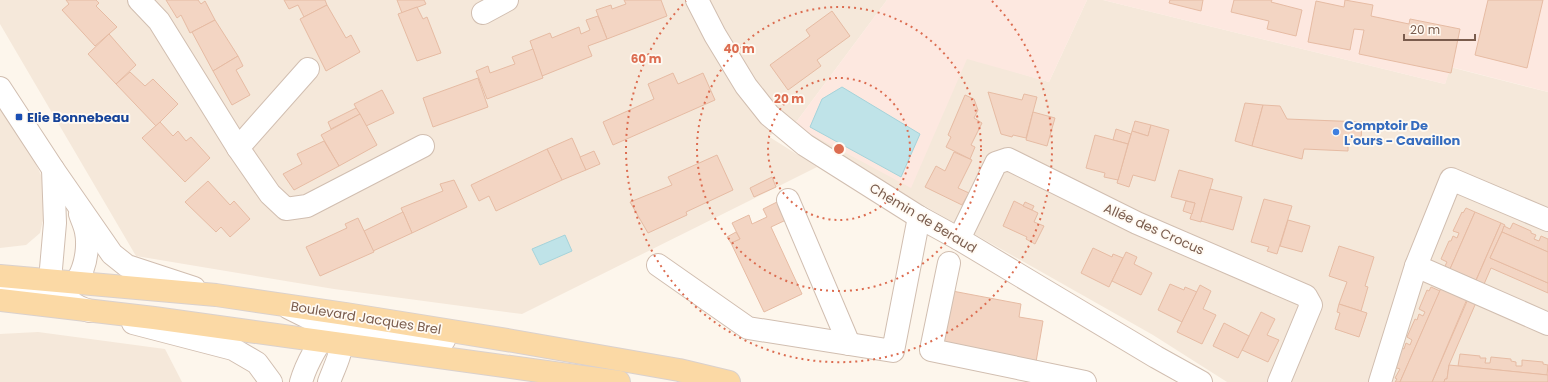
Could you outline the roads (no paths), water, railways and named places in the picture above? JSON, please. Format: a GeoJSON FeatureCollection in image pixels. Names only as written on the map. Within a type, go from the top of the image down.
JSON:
{"type":"FeatureCollection","features":[{"type":"Feature","properties":{"kind":"main road","name":"Boulevard Jacques Brel"},"geometry":{"type":"LineString","coordinates":[[0,276],[61,285],[216,295],[513,341],[679,370],[729,382]]}},
{"type":"Feature","properties":{"kind":"main road","name":"Boulevard Jacques Brel"},"geometry":{"type":"LineString","coordinates":[[0,300],[332,338],[619,382]]}},
{"type":"Feature","properties":{"kind":"street"},"geometry":{"type":"LineString","coordinates":[[140,0],[159,21],[238,148],[270,194],[286,209],[307,206],[423,146]]}},
{"type":"Feature","properties":{"kind":"street"},"geometry":{"type":"LineString","coordinates":[[483,13],[507,0]]}},
{"type":"Feature","properties":{"kind":"street","name":"Chemin de Beraud"},"geometry":{"type":"LineString","coordinates":[[697,0],[715,35],[746,86],[769,115],[805,145],[919,217],[1200,382]]}},
{"type":"Feature","properties":{"kind":"street"},"geometry":{"type":"LineString","coordinates":[[238,148],[308,69]]}},
{"type":"Feature","properties":{"kind":"street"},"geometry":{"type":"LineString","coordinates":[[2,94],[78,207],[112,254],[127,266],[216,295]]}},
{"type":"Feature","properties":{"kind":"street","name":"Allée des Crocus"},"geometry":{"type":"LineString","coordinates":[[959,240],[996,163],[1008,159],[1137,223],[1306,296],[1311,305],[1278,382]]}},
{"type":"Feature","properties":{"kind":"street"},"geometry":{"type":"LineString","coordinates":[[53,169],[55,223],[61,285],[72,303],[87,310],[233,348],[257,363],[271,382]]}},
{"type":"Feature","properties":{"kind":"street"},"geometry":{"type":"LineString","coordinates":[[1380,382],[1416,266],[1451,179],[1548,220]]}},
{"type":"Feature","properties":{"kind":"street"},"geometry":{"type":"LineString","coordinates":[[788,200],[849,344]]}},
{"type":"Feature","properties":{"kind":"street"},"geometry":{"type":"LineString","coordinates":[[0,289],[61,285],[82,273],[87,252],[86,232],[78,207]]}},
{"type":"Feature","properties":{"kind":"street"},"geometry":{"type":"LineString","coordinates":[[658,266],[748,328],[893,351],[919,217]]}},
{"type":"Feature","properties":{"kind":"street"},"geometry":{"type":"LineString","coordinates":[[949,263],[931,350],[1085,382]]}},
{"type":"Feature","properties":{"kind":"street"},"geometry":{"type":"LineString","coordinates":[[1416,266],[1548,324]]}},
{"type":"Feature","properties":{"kind":"street"},"geometry":{"type":"LineString","coordinates":[[282,305],[332,338],[340,350],[329,382]]}},
{"type":"Feature","properties":{"kind":"street"},"geometry":{"type":"LineString","coordinates":[[301,382],[306,366],[343,327],[459,342],[513,341]]}},
{"type":"Feature","properties":{"kind":"water"},"geometry":{"type":"Polygon","coordinates":[[[842,87],[920,134],[901,177],[810,127],[822,99],[842,87]]]}},
{"type":"Feature","properties":{"kind":"water"},"geometry":{"type":"Polygon","coordinates":[[[565,235],[572,251],[540,265],[532,249],[565,235]]]}},
{"type":"Feature","properties":{"kind":"place","name":"Elie Bonnebeau"},"geometry":{"type":"Point","coordinates":[19,117]}},
{"type":"Feature","properties":{"kind":"place","name":"Comptoir De L'ours - Cavaillon"},"geometry":{"type":"Point","coordinates":[1336,132]}}]}
